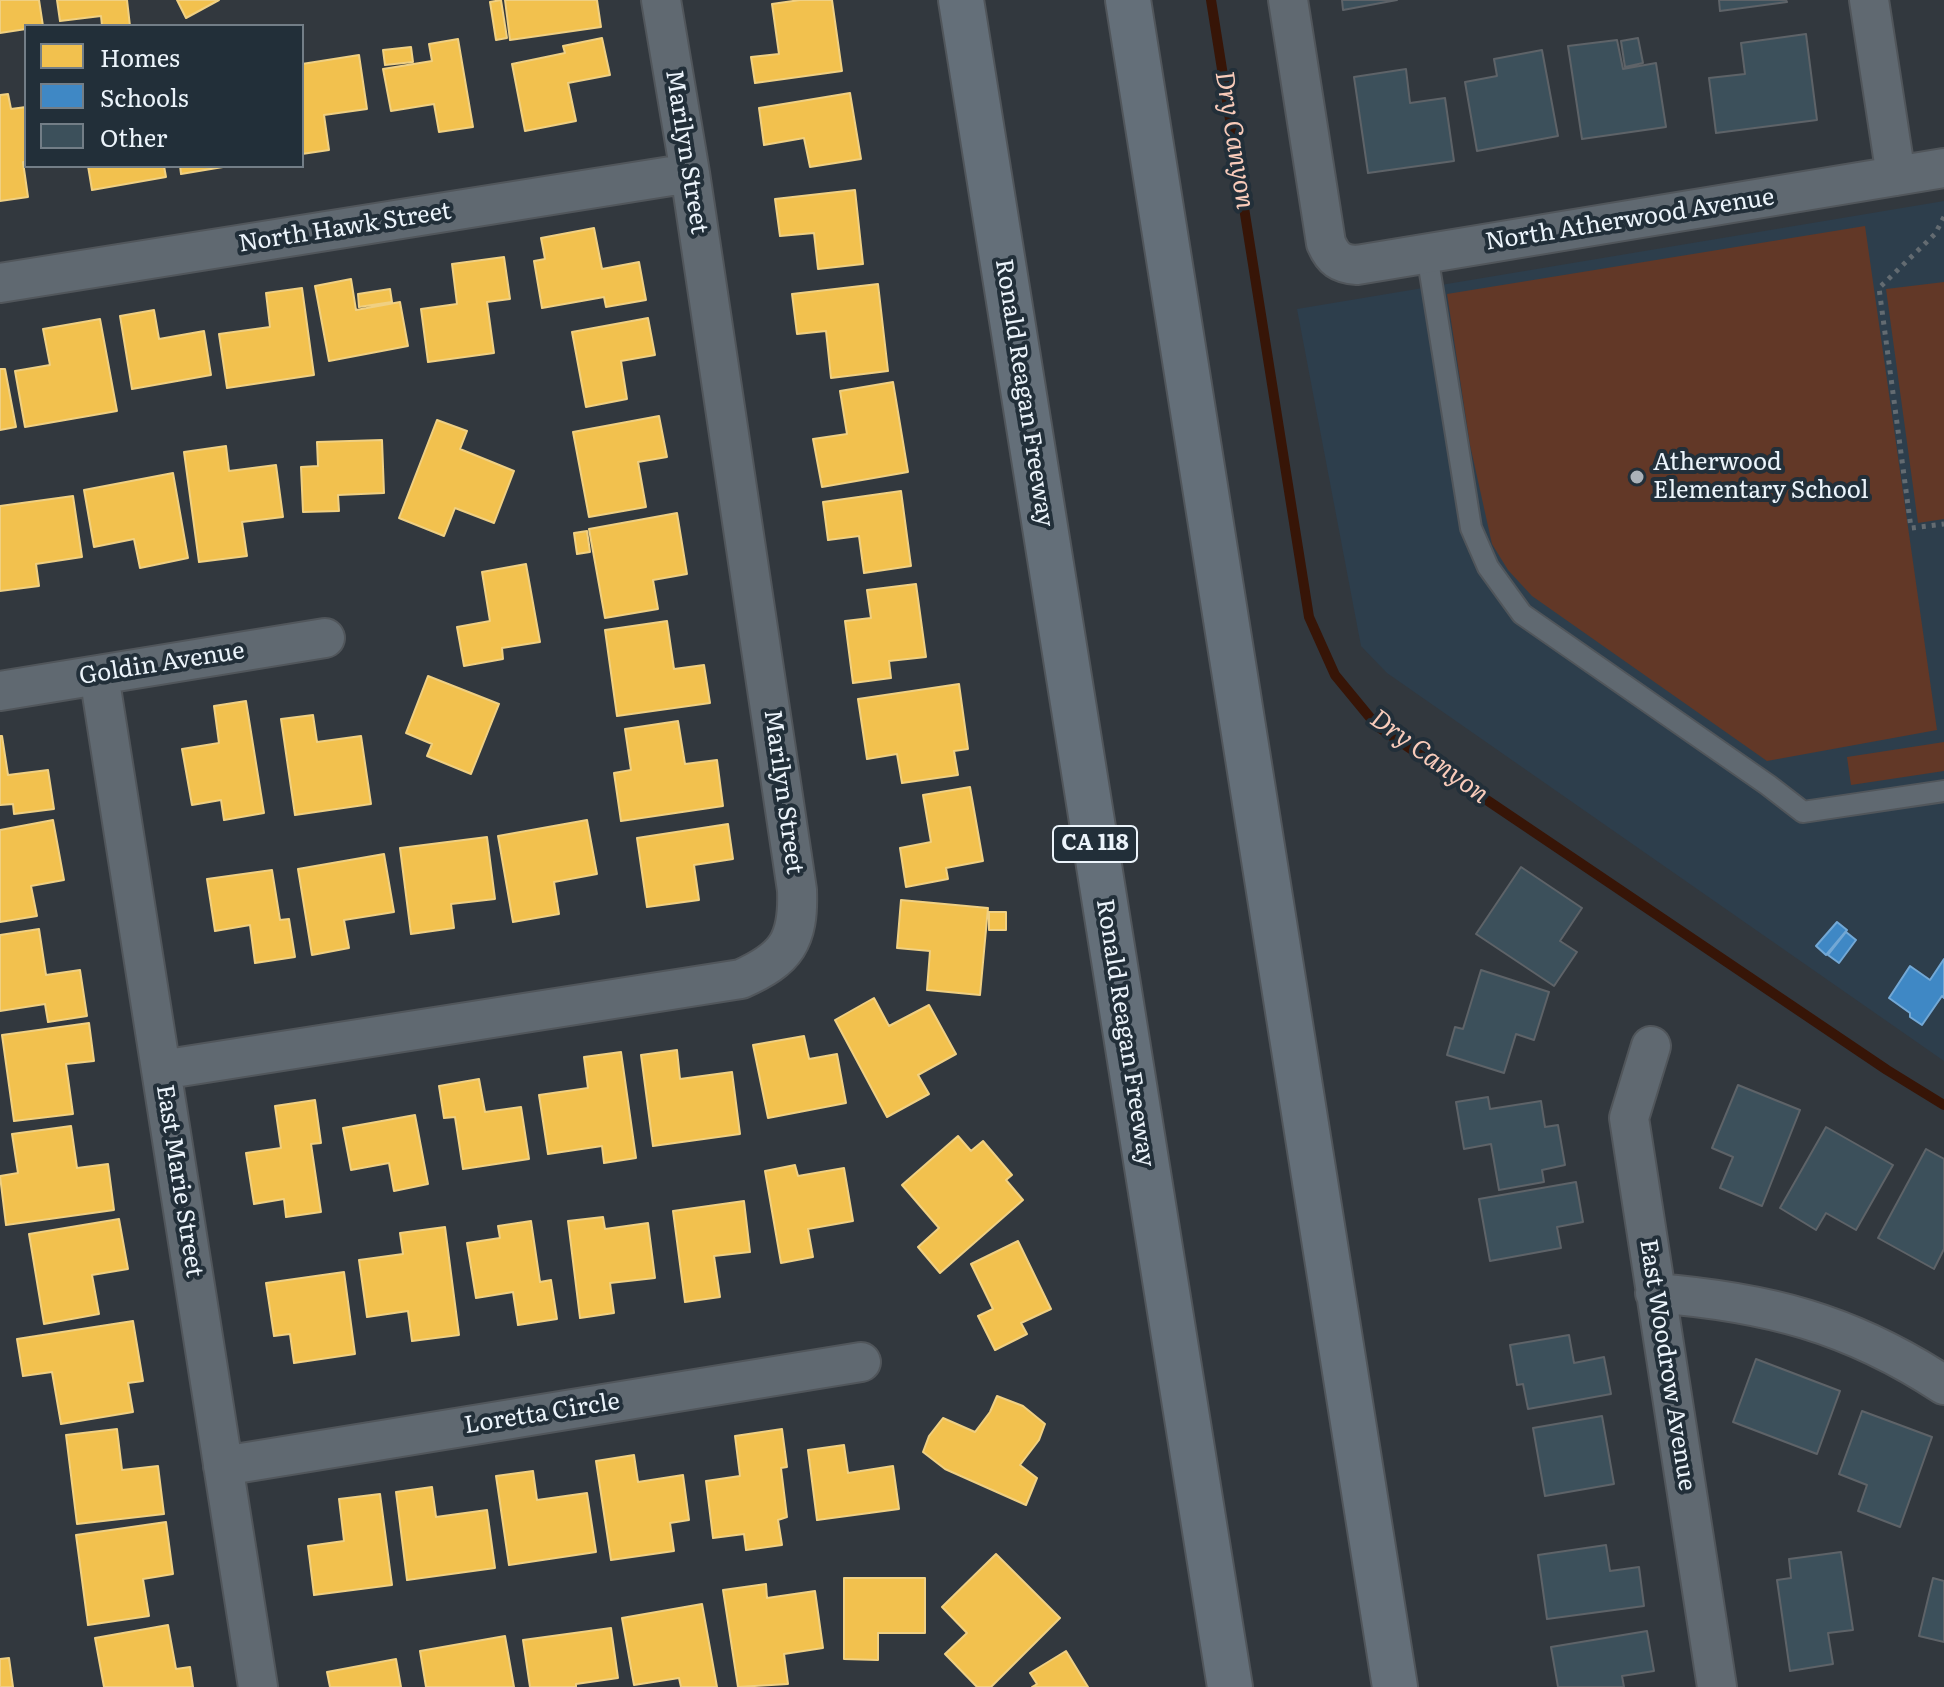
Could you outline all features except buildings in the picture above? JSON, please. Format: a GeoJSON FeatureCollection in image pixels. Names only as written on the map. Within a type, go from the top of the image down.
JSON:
{"type":"FeatureCollection","features":[{"type":"Feature","properties":{"kind":"highway","name":"Ronald Reagan Freeway"},"geometry":{"type":"LineString","coordinates":[[961,0],[1230,1687]]}},
{"type":"Feature","properties":{"kind":"highway"},"geometry":{"type":"LineString","coordinates":[[1128,0],[1395,1687]]}},
{"type":"Feature","properties":{"kind":"street","name":"Marilyn Street"},"geometry":{"type":"LineString","coordinates":[[161,1070],[741,979],[769,967],[789,944],[798,918],[797,890],[690,173],[661,0]]}},
{"type":"Feature","properties":{"kind":"street","name":"North Atherwood Avenue"},"geometry":{"type":"LineString","coordinates":[[1288,0],[1326,243],[1332,256],[1343,265],[1427,254],[1944,168]]}},
{"type":"Feature","properties":{"kind":"street"},"geometry":{"type":"LineString","coordinates":[[1869,0],[1896,176]]}},
{"type":"Feature","properties":{"kind":"street","name":"North Hawk Street"},"geometry":{"type":"LineString","coordinates":[[0,283],[690,173]]}},
{"type":"Feature","properties":{"kind":"street","name":"Goldin Avenue"},"geometry":{"type":"LineString","coordinates":[[0,691],[325,638]]}},
{"type":"Feature","properties":{"kind":"street","name":"East Marie Street"},"geometry":{"type":"LineString","coordinates":[[99,675],[258,1687]]}},
{"type":"Feature","properties":{"kind":"street","name":"East Woodrow Avenue"},"geometry":{"type":"LineString","coordinates":[[1651,1046],[1629,1118],[1717,1687]]}},
{"type":"Feature","properties":{"kind":"street"},"geometry":{"type":"LineString","coordinates":[[1655,1293],[1720,1298],[1781,1310],[1851,1333],[1905,1359],[1944,1385]]}},
{"type":"Feature","properties":{"kind":"street","name":"Loretta Circle"},"geometry":{"type":"LineString","coordinates":[[223,1466],[861,1362]]}},
{"type":"Feature","properties":{"kind":"lane"},"geometry":{"type":"LineString","coordinates":[[1427,254],[1471,528],[1488,567],[1522,614],[1803,812],[1944,791]]}},
{"type":"Feature","properties":{"kind":"path"},"geometry":{"type":"LineString","coordinates":[[1944,217],[1935,234],[1879,288],[1911,528],[1944,524]]}},
{"type":"Feature","properties":{"kind":"shaded area","name":"Atherwood Elementary School"},"geometry":{"type":"Polygon","coordinates":[[[1944,201],[1944,1061],[1387,673],[1361,646],[1297,309],[1944,201]]]}},
{"type":"Feature","properties":{"kind":"shaded area"},"geometry":{"type":"Polygon","coordinates":[[[1865,226],[1937,730],[1767,761],[1532,596],[1508,570],[1492,544],[1470,445],[1447,294],[1865,226]]]}},
{"type":"Feature","properties":{"kind":"shaded area"},"geometry":{"type":"Polygon","coordinates":[[[1944,282],[1944,519],[1918,523],[1886,289],[1944,282]]]}},
{"type":"Feature","properties":{"kind":"shaded area"},"geometry":{"type":"Polygon","coordinates":[[[1944,742],[1944,771],[1851,785],[1847,757],[1944,742]]]}},
{"type":"Feature","properties":{"kind":"waterway","name":"Dry Canyon"},"geometry":{"type":"LineString","coordinates":[[1211,0],[1309,617],[1335,675],[1377,726],[1887,1070],[1944,1105]]}},
{"type":"Feature","properties":{"kind":"place","name":"Atherwood Elementary School"},"geometry":{"type":"Point","coordinates":[1637,477]}}]}
